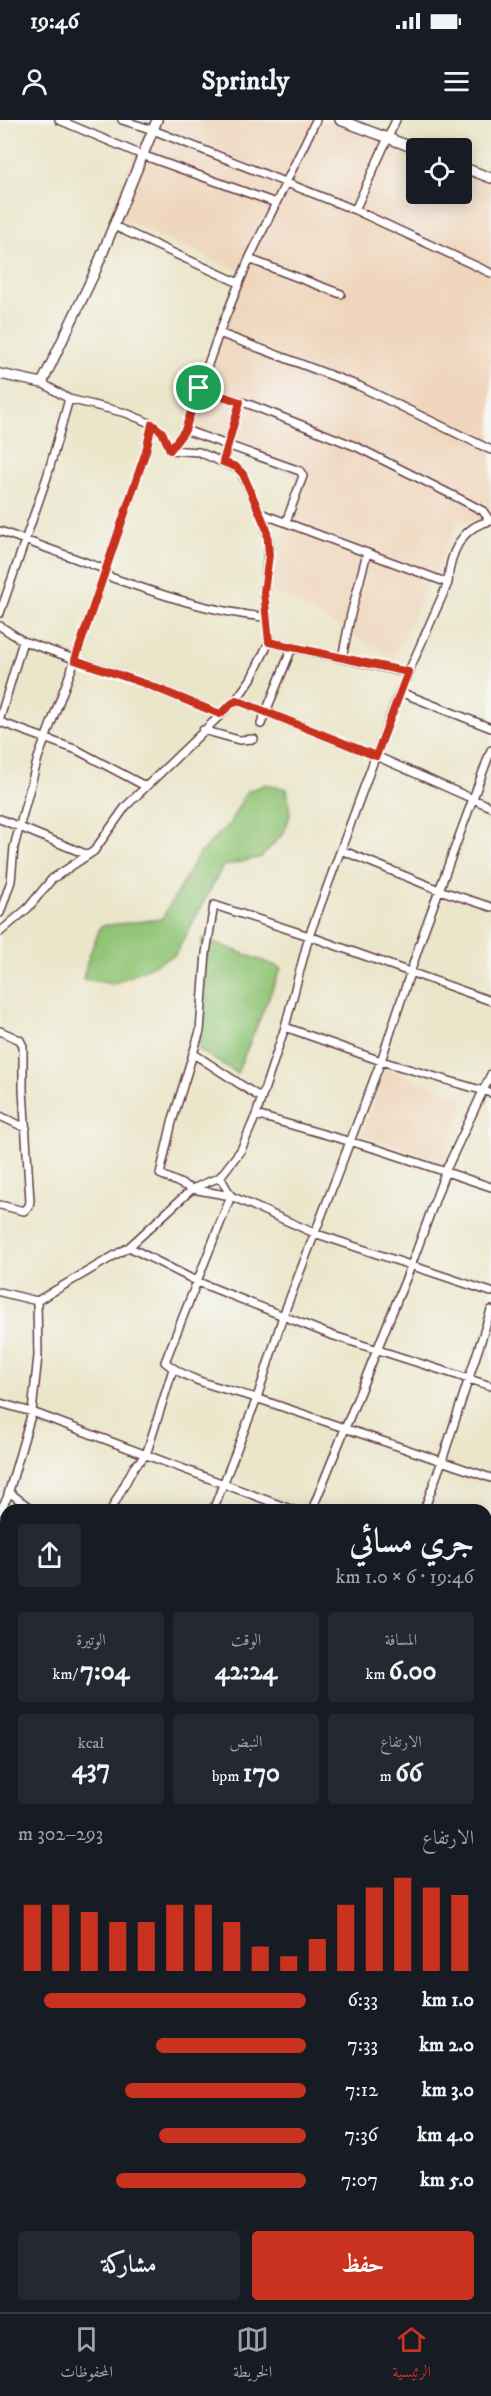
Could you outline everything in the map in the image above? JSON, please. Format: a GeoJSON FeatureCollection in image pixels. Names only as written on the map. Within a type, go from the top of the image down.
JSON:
{"type":"FeatureCollection","features":[{"type":"Feature","properties":{"kind":"street"},"geometry":{"type":"LineString","coordinates":[[59,120],[142,155],[276,203]]}},
{"type":"Feature","properties":{"kind":"street"},"geometry":{"type":"LineString","coordinates":[[122,120],[153,130],[355,210],[491,273]]}},
{"type":"Feature","properties":{"kind":"street"},"geometry":{"type":"LineString","coordinates":[[42,383],[68,332],[157,120]]}},
{"type":"Feature","properties":{"kind":"street"},"geometry":{"type":"LineString","coordinates":[[170,450],[185,430],[219,333],[249,259],[316,120]]}},
{"type":"Feature","properties":{"kind":"street"},"geometry":{"type":"LineString","coordinates":[[340,120],[406,144]]}},
{"type":"Feature","properties":{"kind":"street"},"geometry":{"type":"LineString","coordinates":[[355,210],[396,120]]}},
{"type":"Feature","properties":{"kind":"street"},"geometry":{"type":"LineString","coordinates":[[472,171],[491,178]]}},
{"type":"Feature","properties":{"kind":"street"},"geometry":{"type":"LineString","coordinates":[[114,226],[239,283]]}},
{"type":"Feature","properties":{"kind":"street"},"geometry":{"type":"LineString","coordinates":[[249,259],[341,294]]}},
{"type":"Feature","properties":{"kind":"street"},"geometry":{"type":"LineString","coordinates":[[219,333],[359,386],[491,450]]}},
{"type":"Feature","properties":{"kind":"street"},"geometry":{"type":"LineString","coordinates":[[0,374],[42,383],[69,399],[126,413],[152,424],[162,432],[170,450]]}},
{"type":"Feature","properties":{"kind":"street"},"geometry":{"type":"LineString","coordinates":[[0,1292],[37,1300],[129,1247],[192,1189],[220,1177],[241,1150],[256,1115],[285,1027],[309,936],[408,672],[448,583],[453,555],[466,532],[475,525],[490,521],[483,511],[361,449],[199,388]]}},
{"type":"Feature","properties":{"kind":"street"},"geometry":{"type":"LineString","coordinates":[[0,613],[47,477],[69,399]]}},
{"type":"Feature","properties":{"kind":"street"},"geometry":{"type":"LineString","coordinates":[[223,462],[240,402]]}},
{"type":"Feature","properties":{"kind":"street"},"geometry":{"type":"LineString","coordinates":[[10,923],[0,915],[11,881],[14,847],[26,800],[143,459],[152,424]]}},
{"type":"Feature","properties":{"kind":"street"},"geometry":{"type":"LineString","coordinates":[[185,430],[300,471],[303,474],[286,522]]}},
{"type":"Feature","properties":{"kind":"street"},"geometry":{"type":"LineString","coordinates":[[0,932],[28,908],[52,879],[94,851],[111,825],[145,786],[236,700],[251,679],[269,642],[264,592],[269,542],[267,530],[243,474],[236,467],[199,452],[170,450]]}},
{"type":"Feature","properties":{"kind":"street"},"geometry":{"type":"LineString","coordinates":[[260,513],[448,583]]}},
{"type":"Feature","properties":{"kind":"street"},"geometry":{"type":"LineString","coordinates":[[0,531],[104,569],[107,576],[198,606],[265,617]]}},
{"type":"Feature","properties":{"kind":"street"},"geometry":{"type":"LineString","coordinates":[[342,658],[367,554]]}},
{"type":"Feature","properties":{"kind":"street"},"geometry":{"type":"LineString","coordinates":[[0,626],[23,641],[146,684],[220,714]]}},
{"type":"Feature","properties":{"kind":"street"},"geometry":{"type":"LineString","coordinates":[[23,641],[0,720],[45,740],[77,750],[145,786]]}},
{"type":"Feature","properties":{"kind":"street"},"geometry":{"type":"LineString","coordinates":[[269,642],[408,672]]}},
{"type":"Feature","properties":{"kind":"street"},"geometry":{"type":"LineString","coordinates":[[261,724],[292,648]]}},
{"type":"Feature","properties":{"kind":"street"},"geometry":{"type":"LineString","coordinates":[[400,693],[491,728]]}},
{"type":"Feature","properties":{"kind":"street"},"geometry":{"type":"LineString","coordinates":[[236,700],[376,756],[491,807]]}},
{"type":"Feature","properties":{"kind":"street"},"geometry":{"type":"LineString","coordinates":[[203,730],[239,740],[255,739]]}},
{"type":"Feature","properties":{"kind":"street"},"geometry":{"type":"LineString","coordinates":[[215,1504],[257,1398],[283,1316],[381,1060],[491,750]]}},
{"type":"Feature","properties":{"kind":"street"},"geometry":{"type":"LineString","coordinates":[[0,819],[88,855]]}},
{"type":"Feature","properties":{"kind":"street"},"geometry":{"type":"LineString","coordinates":[[341,850],[440,890],[491,907]]}},
{"type":"Feature","properties":{"kind":"street"},"geometry":{"type":"LineString","coordinates":[[491,1002],[309,936],[214,905],[206,953],[203,1011],[194,1054],[172,1122],[160,1174],[192,1189],[231,1196],[314,1233],[491,1292]]}},
{"type":"Feature","properties":{"kind":"street"},"geometry":{"type":"LineString","coordinates":[[285,1027],[381,1060],[488,1091]]}},
{"type":"Feature","properties":{"kind":"street"},"geometry":{"type":"LineString","coordinates":[[0,1030],[20,1040],[23,1046],[29,1206],[24,1211],[0,1205]]}},
{"type":"Feature","properties":{"kind":"street"},"geometry":{"type":"LineString","coordinates":[[194,1054],[261,1098]]}},
{"type":"Feature","properties":{"kind":"street"},"geometry":{"type":"LineString","coordinates":[[314,1504],[411,1266],[446,1170],[488,1091],[491,1074]]}},
{"type":"Feature","properties":{"kind":"street"},"geometry":{"type":"LineString","coordinates":[[256,1115],[446,1170],[491,1187]]}},
{"type":"Feature","properties":{"kind":"street"},"geometry":{"type":"LineString","coordinates":[[0,1116],[26,1128]]}},
{"type":"Feature","properties":{"kind":"street"},"geometry":{"type":"LineString","coordinates":[[220,1177],[231,1196]]}},
{"type":"Feature","properties":{"kind":"street"},"geometry":{"type":"LineString","coordinates":[[231,1196],[165,1362],[173,1369],[204,1382],[491,1478]]}},
{"type":"Feature","properties":{"kind":"street"},"geometry":{"type":"LineString","coordinates":[[129,1247],[198,1282],[283,1316],[376,1350],[491,1386]]}},
{"type":"Feature","properties":{"kind":"street"},"geometry":{"type":"LineString","coordinates":[[21,1504],[5,1495],[32,1412],[38,1356],[37,1300]]}},
{"type":"Feature","properties":{"kind":"street"},"geometry":{"type":"LineString","coordinates":[[426,1504],[491,1311]]}},
{"type":"Feature","properties":{"kind":"street"},"geometry":{"type":"LineString","coordinates":[[114,1504],[134,1467],[146,1455],[173,1369]]}},
{"type":"Feature","properties":{"kind":"street"},"geometry":{"type":"LineString","coordinates":[[0,1403],[32,1412],[278,1504]]}},
{"type":"Feature","properties":{"kind":"shaded area"},"geometry":{"type":"Polygon","coordinates":[[[149,120],[354,120],[406,142],[406,204],[472,204],[472,171],[491,179],[491,528],[459,519],[394,658],[268,587],[302,480],[191,431],[241,272],[110,214],[149,120]]]}},
{"type":"Feature","properties":{"kind":"shaded area"},"geometry":{"type":"Polygon","coordinates":[[[385,1069],[466,1098],[443,1163],[362,1134],[385,1069]]]}},
{"type":"Feature","properties":{"kind":"green space"},"geometry":{"type":"Polygon","coordinates":[[[266,784],[287,789],[290,815],[284,832],[261,857],[223,866],[175,955],[113,984],[83,979],[101,926],[162,919],[199,854],[230,823],[246,792],[266,784]]]}},
{"type":"Feature","properties":{"kind":"green space"},"geometry":{"type":"Polygon","coordinates":[[[202,938],[281,968],[237,1073],[199,1050],[202,938]]]}},
{"type":"Feature","properties":{"kind":"route"},"geometry":{"type":"LineString","coordinates":[[199,388],[240,402],[223,462],[236,467],[243,474],[267,530],[269,555],[264,592],[269,642],[408,672],[376,756],[236,700],[220,714],[146,684],[75,660],[104,569],[146,451],[152,424],[162,432],[170,450],[185,430],[199,388]]}}]}
